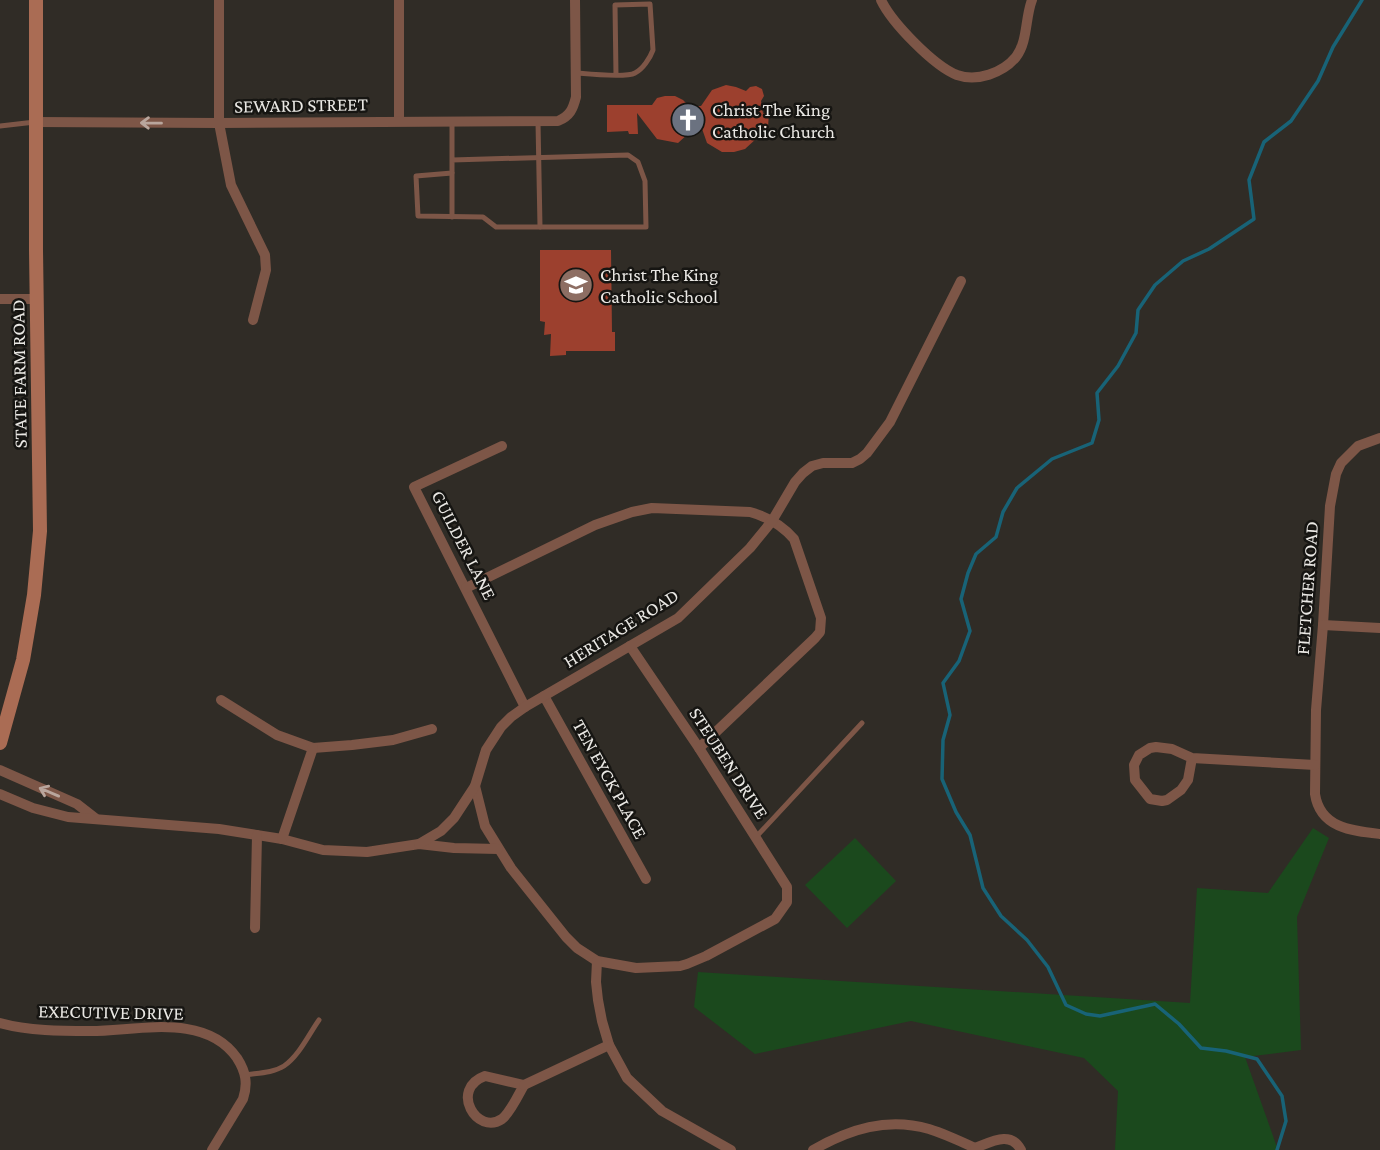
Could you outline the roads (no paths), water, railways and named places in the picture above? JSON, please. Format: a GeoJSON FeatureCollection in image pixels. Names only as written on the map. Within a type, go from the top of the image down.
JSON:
{"type":"FeatureCollection","features":[{"type":"Feature","properties":{"kind":"main road","name":"STATE FARM ROAD"},"geometry":{"type":"LineString","coordinates":[[0,743],[23,660],[34,595],[40,531],[36,0]]}},
{"type":"Feature","properties":{"kind":"street"},"geometry":{"type":"LineString","coordinates":[[219,0],[219,123],[231,185],[265,255],[266,270],[253,320]]}},
{"type":"Feature","properties":{"kind":"street"},"geometry":{"type":"LineString","coordinates":[[398,0],[399,121]]}},
{"type":"Feature","properties":{"kind":"street"},"geometry":{"type":"LineString","coordinates":[[575,0],[576,73]]}},
{"type":"Feature","properties":{"kind":"street"},"geometry":{"type":"LineString","coordinates":[[881,0],[903,30],[928,55],[957,75],[969,78],[986,76],[1003,69],[1016,58],[1025,35],[1026,16],[1032,0]]}},
{"type":"Feature","properties":{"kind":"street","name":"SEWARD STREET"},"geometry":{"type":"LineString","coordinates":[[36,122],[558,121],[572,110],[576,97],[576,73]]}},
{"type":"Feature","properties":{"kind":"street","name":"HERITAGE ROAD"},"geometry":{"type":"LineString","coordinates":[[419,844],[441,831],[454,818],[475,786],[486,750],[511,717],[678,618],[750,548],[772,521],[795,482],[812,466],[823,463],[852,463],[860,459],[890,422],[961,281]]}},
{"type":"Feature","properties":{"kind":"street"},"geometry":{"type":"LineString","coordinates":[[0,299],[37,299]]}},
{"type":"Feature","properties":{"kind":"street","name":"FLETCHER ROAD"},"geometry":{"type":"LineString","coordinates":[[1380,438],[1358,446],[1349,453],[1336,474],[1330,506],[1315,710],[1317,804],[1331,822],[1352,831],[1380,834]]}},
{"type":"Feature","properties":{"kind":"street","name":"GUILDER LANE"},"geometry":{"type":"LineString","coordinates":[[502,446],[414,487],[525,707]]}},
{"type":"Feature","properties":{"kind":"street"},"geometry":{"type":"LineString","coordinates":[[466,588],[595,525],[652,508],[750,512],[785,528],[794,539],[821,618],[820,632],[699,748]]}},
{"type":"Feature","properties":{"kind":"street"},"geometry":{"type":"LineString","coordinates":[[1323,625],[1380,628]]}},
{"type":"Feature","properties":{"kind":"street","name":"STEUBEN DRIVE"},"geometry":{"type":"LineString","coordinates":[[597,961],[636,968],[687,964],[775,919],[787,902],[787,887],[699,748],[630,646]]}},
{"type":"Feature","properties":{"kind":"street","name":"TEN EYCK PLACE"},"geometry":{"type":"LineString","coordinates":[[544,696],[646,879]]}},
{"type":"Feature","properties":{"kind":"street"},"geometry":{"type":"LineString","coordinates":[[221,699],[277,735],[313,748],[393,740],[432,729]]}},
{"type":"Feature","properties":{"kind":"street"},"geometry":{"type":"LineString","coordinates":[[1192,758],[1188,780],[1181,790],[1167,800],[1150,799],[1135,780],[1134,765],[1139,755],[1156,747],[1172,749],[1192,758],[1315,765]]}},
{"type":"Feature","properties":{"kind":"street"},"geometry":{"type":"LineString","coordinates":[[282,839],[313,748]]}},
{"type":"Feature","properties":{"kind":"street","name":"HERITAGE ROAD"},"geometry":{"type":"LineString","coordinates":[[0,770],[77,804],[95,818]]}},
{"type":"Feature","properties":{"kind":"street"},"geometry":{"type":"LineString","coordinates":[[475,786],[485,826],[511,868],[566,937],[597,961],[598,999],[609,1045],[627,1078],[662,1111],[731,1150]]}},
{"type":"Feature","properties":{"kind":"street","name":"HERITAGE ROAD"},"geometry":{"type":"LineString","coordinates":[[0,794],[33,808],[68,817],[219,829],[282,839],[323,850],[367,852],[419,844],[498,849]]}},
{"type":"Feature","properties":{"kind":"street"},"geometry":{"type":"LineString","coordinates":[[254,928],[257,835]]}},
{"type":"Feature","properties":{"kind":"street","name":"EXECUTIVE DRIVE"},"geometry":{"type":"LineString","coordinates":[[0,1023],[43,1030],[182,1028],[213,1037],[233,1053],[245,1075]]}},
{"type":"Feature","properties":{"kind":"street"},"geometry":{"type":"LineString","coordinates":[[524,1085],[485,1076],[478,1079],[469,1089],[469,1110],[480,1120],[500,1120],[524,1085],[609,1045]]}},
{"type":"Feature","properties":{"kind":"street"},"geometry":{"type":"LineString","coordinates":[[212,1150],[243,1099],[246,1090],[245,1075]]}},
{"type":"Feature","properties":{"kind":"street"},"geometry":{"type":"LineString","coordinates":[[813,1150],[837,1137],[868,1127],[889,1125],[927,1128],[975,1149],[998,1139],[1009,1139],[1018,1144],[1021,1150]]}},
{"type":"Feature","properties":{"kind":"lane"},"geometry":{"type":"LineString","coordinates":[[576,73],[616,75],[632,74],[650,57],[653,50],[650,4],[615,5],[616,75]]}},
{"type":"Feature","properties":{"kind":"lane"},"geometry":{"type":"LineString","coordinates":[[0,126],[36,122]]}},
{"type":"Feature","properties":{"kind":"lane"},"geometry":{"type":"LineString","coordinates":[[452,122],[452,216]]}},
{"type":"Feature","properties":{"kind":"lane"},"geometry":{"type":"LineString","coordinates":[[538,122],[540,227]]}},
{"type":"Feature","properties":{"kind":"lane"},"geometry":{"type":"LineString","coordinates":[[452,160],[628,155],[638,162],[645,181],[646,228],[496,227],[483,217],[418,216],[416,176],[452,173]]}},
{"type":"Feature","properties":{"kind":"lane"},"geometry":{"type":"LineString","coordinates":[[756,837],[862,723]]}},
{"type":"Feature","properties":{"kind":"lane"},"geometry":{"type":"LineString","coordinates":[[245,1075],[284,1066],[293,1059],[318,1020]]}},
{"type":"Feature","properties":{"kind":"waterway"},"geometry":{"type":"LineString","coordinates":[[1277,1150],[1286,1121],[1282,1096],[1257,1059],[1201,1048],[1179,1024],[1155,1004],[1100,1016],[1086,1014],[1066,1005],[1048,967],[1027,940],[1001,916],[983,888],[970,835],[956,812],[942,779],[943,740],[950,715],[943,683],[959,661],[970,631],[961,599],[976,554],[996,537],[1003,512],[1017,488],[1052,459],[1092,443],[1099,420],[1097,393],[1118,366],[1136,333],[1138,310],[1155,285],[1183,261],[1209,249],[1254,219],[1249,180],[1264,142],[1291,121],[1318,81],[1333,47],[1362,0]]}},
{"type":"Feature","properties":{"kind":"place","name":"Christ The King Catholic Church"},"geometry":{"type":"Point","coordinates":[688,120]}},
{"type":"Feature","properties":{"kind":"place","name":"Christ The King Catholic School"},"geometry":{"type":"Point","coordinates":[576,285]}}]}
